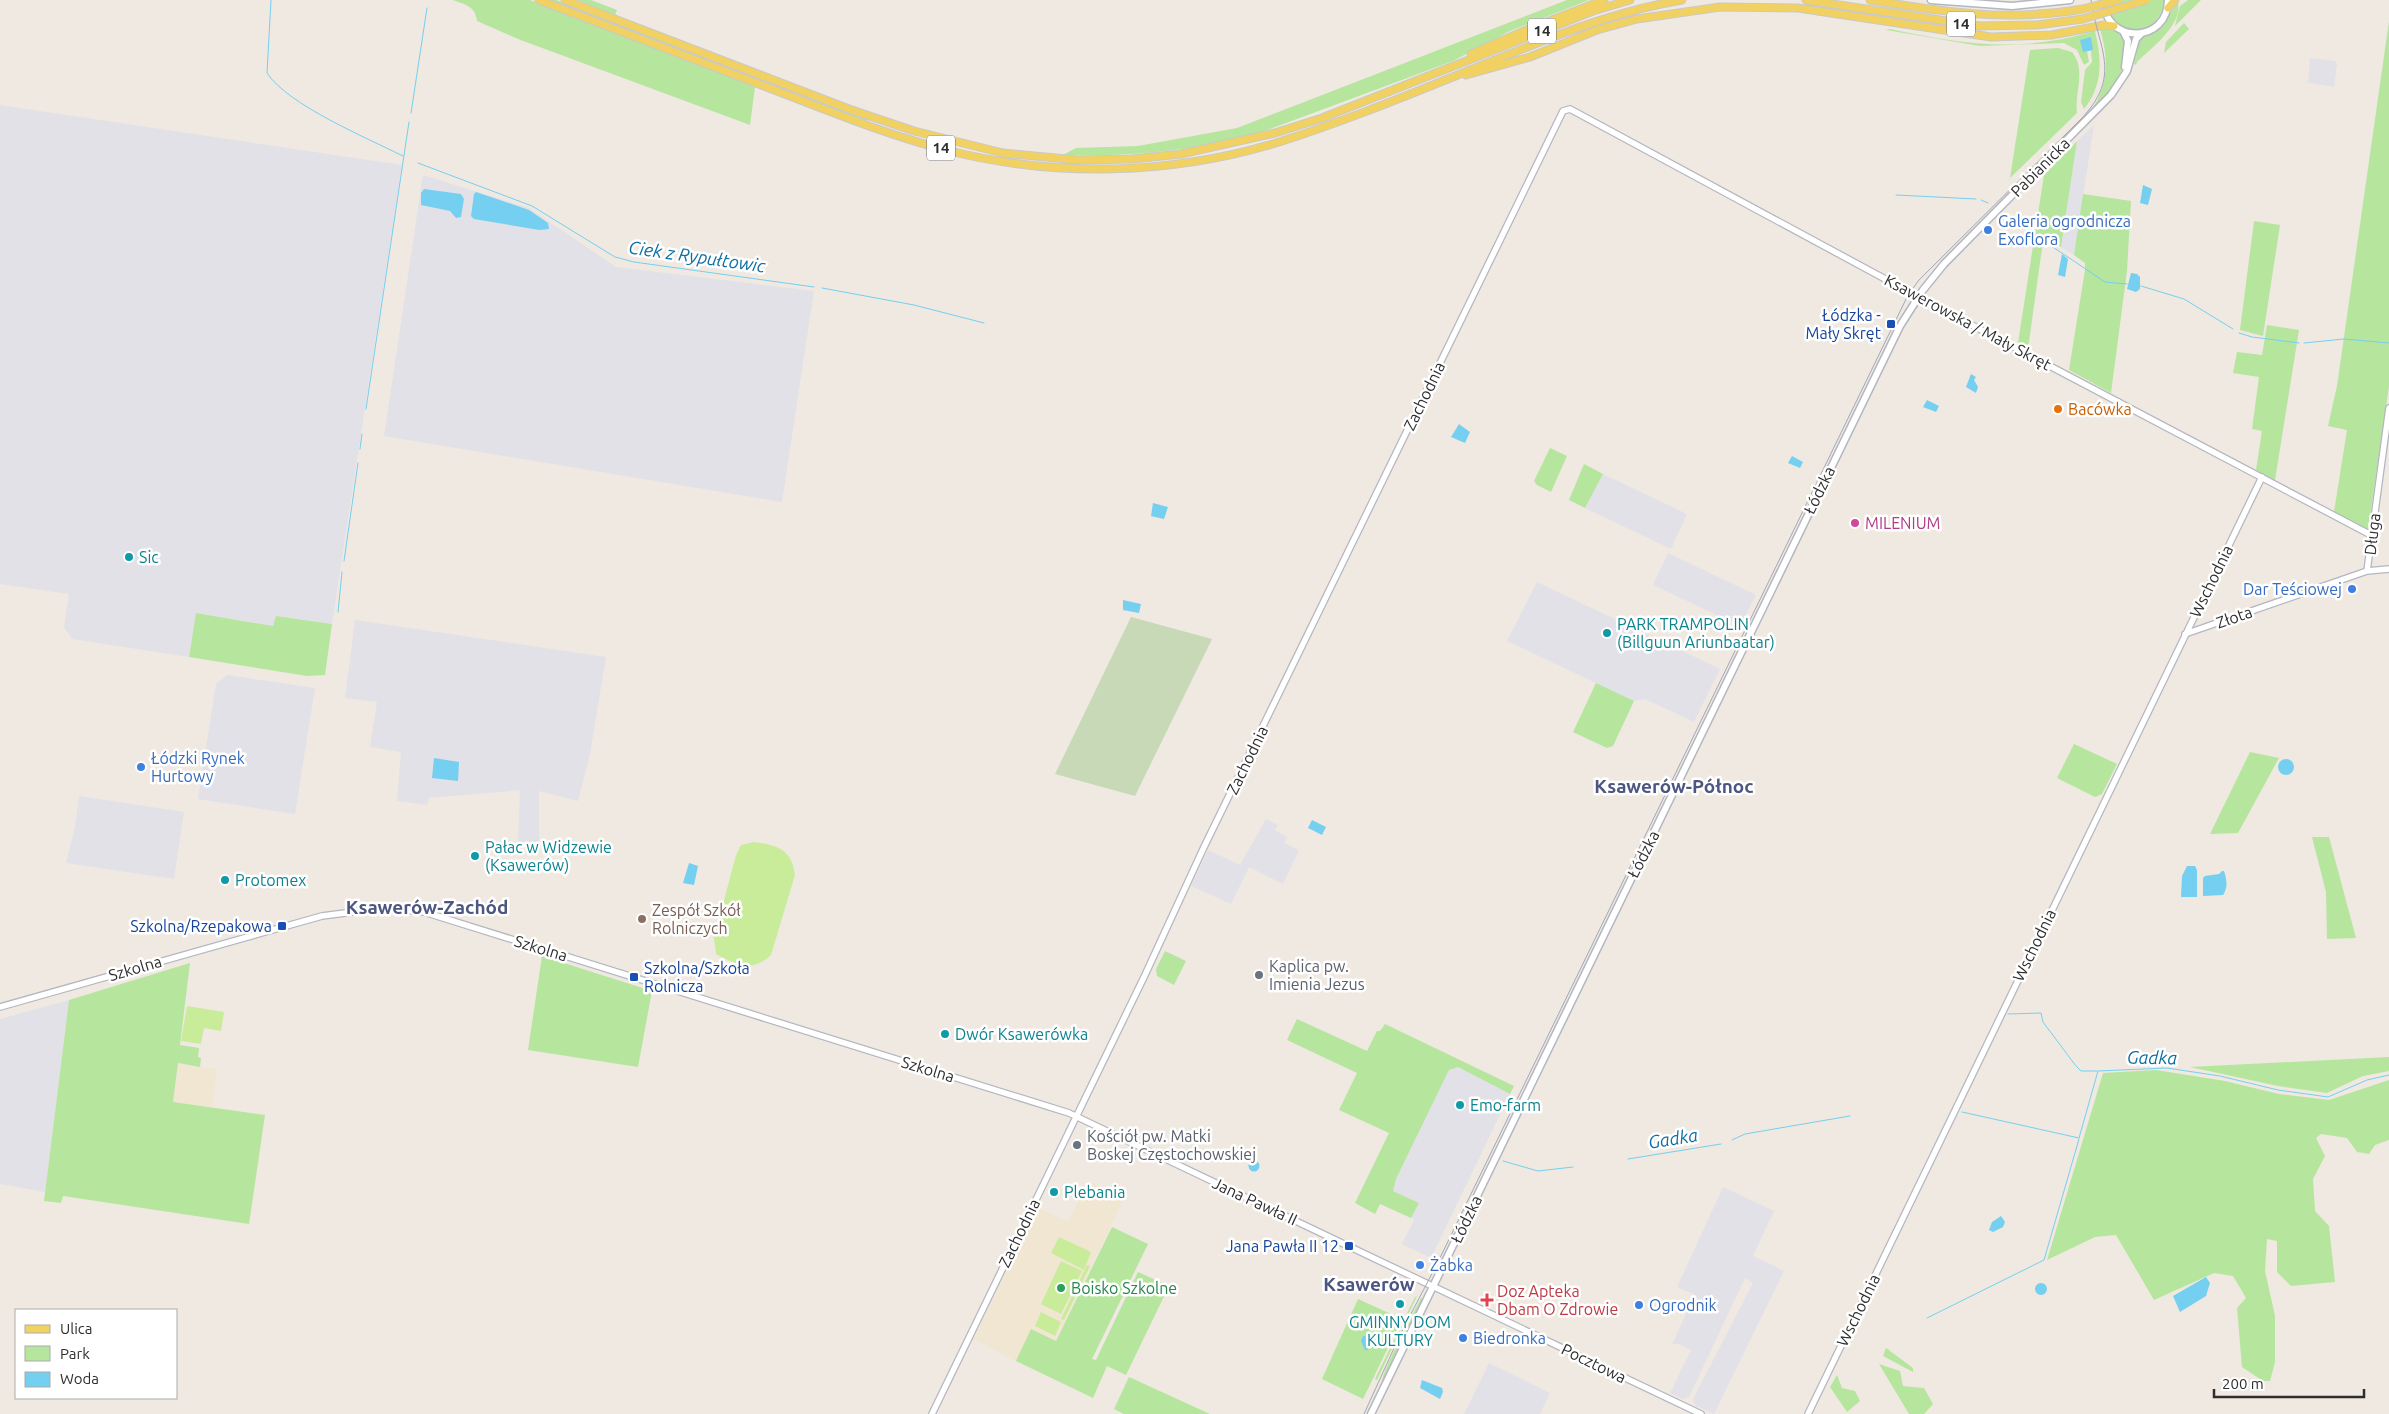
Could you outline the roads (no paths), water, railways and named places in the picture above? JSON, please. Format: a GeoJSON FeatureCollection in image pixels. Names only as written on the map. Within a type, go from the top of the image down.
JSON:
{"type":"FeatureCollection","features":[{"type":"Feature","properties":{"kind":"main road","name":"14"},"geometry":{"type":"LineString","coordinates":[[539,0],[897,135],[976,157],[1053,167],[1130,168],[1182,163],[1222,156],[1304,133],[1595,21],[1638,9],[1682,0]]}},
{"type":"Feature","properties":{"kind":"main road","name":"14"},"geometry":{"type":"LineString","coordinates":[[565,0],[849,109],[914,131],[976,148],[1053,159],[1132,159],[1212,149],[1304,124],[1593,11],[1630,0]]}},
{"type":"Feature","properties":{"kind":"main road"},"geometry":{"type":"LineString","coordinates":[[1455,66],[1462,59],[1531,28],[1604,0]]}},
{"type":"Feature","properties":{"kind":"main road","name":"14"},"geometry":{"type":"LineString","coordinates":[[1806,0],[1980,26],[2037,25],[2083,19],[2147,0]]}},
{"type":"Feature","properties":{"kind":"main road","name":"14"},"geometry":{"type":"LineString","coordinates":[[1870,0],[1978,16],[2027,16],[2083,9],[2118,0]]}},
{"type":"Feature","properties":{"kind":"main road"},"geometry":{"type":"LineString","coordinates":[[1931,0],[2012,6],[2070,0]]}},
{"type":"Feature","properties":{"kind":"main road"},"geometry":{"type":"LineString","coordinates":[[2096,0],[2104,8],[2114,26]]}},
{"type":"Feature","properties":{"kind":"main road"},"geometry":{"type":"LineString","coordinates":[[2103,0],[2104,8]]}},
{"type":"Feature","properties":{"kind":"main road"},"geometry":{"type":"LineString","coordinates":[[1449,78],[1460,77],[1503,65],[1597,30],[1637,19],[1720,7],[1761,6],[1817,10],[1991,37],[2039,36],[2107,24],[2123,32],[2142,33],[2158,25],[2168,4],[2175,0]]}},
{"type":"Feature","properties":{"kind":"main road","name":"Pabianicka"},"geometry":{"type":"LineString","coordinates":[[2120,82],[2127,49],[2127,38],[2123,32]]}},
{"type":"Feature","properties":{"kind":"main road","name":"Pabianicka"},"geometry":{"type":"LineString","coordinates":[[1918,297],[1952,255],[2107,100],[2127,71],[2136,39],[2142,33]]}},
{"type":"Feature","properties":{"kind":"main road","name":"Łódzka"},"geometry":{"type":"LineString","coordinates":[[1371,1414],[1881,363],[1900,326],[1918,297]]}},
{"type":"Feature","properties":{"kind":"street","name":"Ksawerowska / Mały Skręt"},"geometry":{"type":"LineString","coordinates":[[1566,109],[1596,123],[1918,297],[2371,535]]}},
{"type":"Feature","properties":{"kind":"street","name":"Zachodnia"},"geometry":{"type":"LineString","coordinates":[[932,1414],[1204,847],[1558,120],[1566,109]]}},
{"type":"Feature","properties":{"kind":"street","name":"Długa"},"geometry":{"type":"LineString","coordinates":[[2367,571],[2389,408]]}},
{"type":"Feature","properties":{"kind":"street","name":"Wschodnia"},"geometry":{"type":"LineString","coordinates":[[1808,1414],[2262,477]]}},
{"type":"Feature","properties":{"kind":"street","name":"Złota"},"geometry":{"type":"LineString","coordinates":[[2185,634],[2367,571],[2389,569]]}},
{"type":"Feature","properties":{"kind":"street","name":"Szkolna"},"geometry":{"type":"LineString","coordinates":[[0,1007],[322,916],[362,909],[403,908],[424,912],[540,947],[1076,1116]]}},
{"type":"Feature","properties":{"kind":"street","name":"Jana Pawła II"},"geometry":{"type":"LineString","coordinates":[[1076,1116],[1433,1286]]}},
{"type":"Feature","properties":{"kind":"street","name":"Pocztowa"},"geometry":{"type":"LineString","coordinates":[[1433,1286],[1701,1414]]}},
{"type":"Feature","properties":{"kind":"water"},"geometry":{"type":"Polygon","coordinates":[[[2091,37],[2093,50],[2083,52],[2080,40],[2091,37]]]}},
{"type":"Feature","properties":{"kind":"water"},"geometry":{"type":"Polygon","coordinates":[[[2143,185],[2152,189],[2148,205],[2140,203],[2143,185]]]}},
{"type":"Feature","properties":{"kind":"water"},"geometry":{"type":"Polygon","coordinates":[[[424,189],[461,194],[464,199],[461,217],[456,218],[450,211],[421,205],[421,193],[424,189]]]}},
{"type":"Feature","properties":{"kind":"water"},"geometry":{"type":"Polygon","coordinates":[[[476,192],[529,210],[548,223],[549,229],[539,230],[474,219],[471,216],[474,194],[476,192]]]}},
{"type":"Feature","properties":{"kind":"water"},"geometry":{"type":"Polygon","coordinates":[[[2062,254],[2068,259],[2065,277],[2058,275],[2062,254]]]}},
{"type":"Feature","properties":{"kind":"water"},"geometry":{"type":"Polygon","coordinates":[[[2131,273],[2137,274],[2140,277],[2140,289],[2136,292],[2127,289],[2131,273]]]}},
{"type":"Feature","properties":{"kind":"water"},"geometry":{"type":"Polygon","coordinates":[[[1971,374],[1976,377],[1974,380],[1978,387],[1976,393],[1966,387],[1971,374]]]}},
{"type":"Feature","properties":{"kind":"water"},"geometry":{"type":"Polygon","coordinates":[[[1927,400],[1939,406],[1936,412],[1923,407],[1927,400]]]}},
{"type":"Feature","properties":{"kind":"water"},"geometry":{"type":"Polygon","coordinates":[[[1459,424],[1470,432],[1465,443],[1451,437],[1459,424]]]}},
{"type":"Feature","properties":{"kind":"water"},"geometry":{"type":"Polygon","coordinates":[[[1792,456],[1803,462],[1800,468],[1788,463],[1792,456]]]}},
{"type":"Feature","properties":{"kind":"water"},"geometry":{"type":"Polygon","coordinates":[[[1153,503],[1168,507],[1164,519],[1151,516],[1153,503]]]}},
{"type":"Feature","properties":{"kind":"water"},"geometry":{"type":"Polygon","coordinates":[[[1123,600],[1141,604],[1139,613],[1123,610],[1123,600]]]}},
{"type":"Feature","properties":{"kind":"water"},"geometry":{"type":"Polygon","coordinates":[[[434,758],[459,762],[458,781],[432,778],[434,758]]]}},
{"type":"Feature","properties":{"kind":"water"},"geometry":{"type":"Polygon","coordinates":[[[2286,759],[2294,767],[2286,775],[2278,767],[2286,759]]]}},
{"type":"Feature","properties":{"kind":"water"},"geometry":{"type":"Polygon","coordinates":[[[1312,820],[1326,827],[1322,835],[1308,828],[1312,820]]]}},
{"type":"Feature","properties":{"kind":"water"},"geometry":{"type":"Polygon","coordinates":[[[689,863],[698,866],[694,885],[683,883],[689,863]]]}},
{"type":"Feature","properties":{"kind":"water"},"geometry":{"type":"Polygon","coordinates":[[[2187,866],[2195,866],[2197,870],[2197,897],[2181,897],[2182,876],[2187,866]]]}},
{"type":"Feature","properties":{"kind":"water"},"geometry":{"type":"Polygon","coordinates":[[[2224,871],[2226,878],[2226,890],[2223,895],[2203,896],[2203,878],[2219,874],[2224,871]]]}},
{"type":"Feature","properties":{"kind":"water"},"geometry":{"type":"Polygon","coordinates":[[[1254,1160],[1260,1166],[1254,1172],[1248,1166],[1254,1160]]]}},
{"type":"Feature","properties":{"kind":"water"},"geometry":{"type":"Polygon","coordinates":[[[2001,1216],[2005,1222],[2003,1227],[1993,1232],[1989,1230],[1992,1222],[2001,1216]]]}},
{"type":"Feature","properties":{"kind":"water"},"geometry":{"type":"Polygon","coordinates":[[[2206,1277],[2210,1283],[2206,1296],[2180,1312],[2173,1296],[2206,1277]]]}},
{"type":"Feature","properties":{"kind":"water"},"geometry":{"type":"Polygon","coordinates":[[[2043,1283],[2046,1284],[2046,1294],[2039,1295],[2036,1294],[2035,1287],[2036,1284],[2043,1283]]]}},
{"type":"Feature","properties":{"kind":"water"},"geometry":{"type":"Polygon","coordinates":[[[1363,1336],[1367,1336],[1370,1339],[1368,1350],[1365,1350],[1361,1341],[1363,1336]]]}},
{"type":"Feature","properties":{"kind":"water"},"geometry":{"type":"Polygon","coordinates":[[[1422,1380],[1442,1388],[1443,1392],[1440,1399],[1420,1388],[1422,1380]]]}},
{"type":"Feature","properties":{"kind":"waterway","name":"Ciek z Rypułtowic"},"geometry":{"type":"LineString","coordinates":[[271,0],[267,73],[277,85],[292,97],[329,120],[403,156]]}},
{"type":"Feature","properties":{"kind":"waterway"},"geometry":{"type":"LineString","coordinates":[[411,113],[427,8]]}},
{"type":"Feature","properties":{"kind":"waterway"},"geometry":{"type":"LineString","coordinates":[[366,409],[409,122]]}},
{"type":"Feature","properties":{"kind":"waterway","name":"Ciek z Rypułtowic"},"geometry":{"type":"LineString","coordinates":[[418,163],[532,206],[615,257],[634,262],[814,287]]}},
{"type":"Feature","properties":{"kind":"waterway"},"geometry":{"type":"LineString","coordinates":[[1896,195],[1976,199]]}},
{"type":"Feature","properties":{"kind":"waterway"},"geometry":{"type":"LineString","coordinates":[[1981,200],[1988,203]]}},
{"type":"Feature","properties":{"kind":"waterway"},"geometry":{"type":"LineString","coordinates":[[2035,235],[2105,282],[2127,284]]}},
{"type":"Feature","properties":{"kind":"waterway"},"geometry":{"type":"LineString","coordinates":[[2141,286],[2184,299],[2233,329]]}},
{"type":"Feature","properties":{"kind":"waterway","name":"Ciek z Rypułtowic"},"geometry":{"type":"LineString","coordinates":[[822,288],[914,305],[984,323]]}},
{"type":"Feature","properties":{"kind":"waterway"},"geometry":{"type":"LineString","coordinates":[[2239,333],[2252,337],[2299,343]]}},
{"type":"Feature","properties":{"kind":"waterway"},"geometry":{"type":"LineString","coordinates":[[2304,343],[2344,339],[2389,343]]}},
{"type":"Feature","properties":{"kind":"waterway"},"geometry":{"type":"LineString","coordinates":[[360,449],[362,434]]}},
{"type":"Feature","properties":{"kind":"waterway"},"geometry":{"type":"LineString","coordinates":[[344,561],[358,463]]}},
{"type":"Feature","properties":{"kind":"waterway"},"geometry":{"type":"LineString","coordinates":[[338,612],[342,572]]}},
{"type":"Feature","properties":{"kind":"waterway"},"geometry":{"type":"LineString","coordinates":[[2008,1014],[2041,1013],[2043,1022],[2076,1066],[2081,1071],[2097,1071]]}},
{"type":"Feature","properties":{"kind":"waterway","name":"Gadka"},"geometry":{"type":"LineString","coordinates":[[1962,1112],[2079,1138],[2098,1071],[2167,1068],[2220,1076],[2278,1090],[2328,1097],[2367,1080],[2389,1075]]}},
{"type":"Feature","properties":{"kind":"waterway","name":"Gadka"},"geometry":{"type":"LineString","coordinates":[[1732,1140],[1745,1134],[1850,1116]]}},
{"type":"Feature","properties":{"kind":"waterway"},"geometry":{"type":"LineString","coordinates":[[1927,1318],[2044,1260],[2079,1139]]}},
{"type":"Feature","properties":{"kind":"waterway","name":"Gadka"},"geometry":{"type":"LineString","coordinates":[[1628,1159],[1721,1144]]}},
{"type":"Feature","properties":{"kind":"waterway","name":"Gadka"},"geometry":{"type":"LineString","coordinates":[[1503,1161],[1538,1171],[1573,1167]]}},
{"type":"Feature","properties":{"kind":"tram line"},"geometry":{"type":"LineString","coordinates":[[1364,1414],[1401,1333],[1437,1264],[1908,295],[1919,280],[2081,119],[2094,103],[2101,89],[2104,61],[2091,0]]}},
{"type":"Feature","properties":{"kind":"place","name":"Galeria ogrodnicza Exoflora"},"geometry":{"type":"Point","coordinates":[1988,230]}},
{"type":"Feature","properties":{"kind":"place","name":"Łódzka - Mały Skręt"},"geometry":{"type":"Point","coordinates":[1891,324]}},
{"type":"Feature","properties":{"kind":"place","name":"Bacówka"},"geometry":{"type":"Point","coordinates":[2058,409]}},
{"type":"Feature","properties":{"kind":"place","name":"MILENIUM"},"geometry":{"type":"Point","coordinates":[1855,523]}},
{"type":"Feature","properties":{"kind":"place","name":"Sic"},"geometry":{"type":"Point","coordinates":[129,557]}},
{"type":"Feature","properties":{"kind":"place","name":"Dar Teściowej"},"geometry":{"type":"Point","coordinates":[2352,589]}},
{"type":"Feature","properties":{"kind":"place","name":"PARK TRAMPOLIN (Billguun Ariunbaatar)"},"geometry":{"type":"Point","coordinates":[1607,633]}},
{"type":"Feature","properties":{"kind":"place","name":"Łódzki Rynek Hurtowy"},"geometry":{"type":"Point","coordinates":[141,767]}},
{"type":"Feature","properties":{"kind":"place","name":"Pałac w Widzewie (Ksawerów)"},"geometry":{"type":"Point","coordinates":[475,856]}},
{"type":"Feature","properties":{"kind":"place","name":"Protomex"},"geometry":{"type":"Point","coordinates":[225,880]}},
{"type":"Feature","properties":{"kind":"place","name":"Zespół Szkół Rolniczych"},"geometry":{"type":"Point","coordinates":[642,919]}},
{"type":"Feature","properties":{"kind":"place","name":"Szkolna/Rzepakowa"},"geometry":{"type":"Point","coordinates":[282,926]}},
{"type":"Feature","properties":{"kind":"place","name":"Kaplica pw. Imienia Jezus"},"geometry":{"type":"Point","coordinates":[1259,975]}},
{"type":"Feature","properties":{"kind":"place","name":"Szkolna/Szkoła Rolnicza"},"geometry":{"type":"Point","coordinates":[634,977]}},
{"type":"Feature","properties":{"kind":"place","name":"Dwór Ksawerówka"},"geometry":{"type":"Point","coordinates":[945,1034]}},
{"type":"Feature","properties":{"kind":"place","name":"Emo-farm"},"geometry":{"type":"Point","coordinates":[1460,1105]}},
{"type":"Feature","properties":{"kind":"place","name":"Kościół pw. Matki Boskej Częstochowskiej"},"geometry":{"type":"Point","coordinates":[1077,1145]}},
{"type":"Feature","properties":{"kind":"place","name":"Plebania"},"geometry":{"type":"Point","coordinates":[1054,1192]}},
{"type":"Feature","properties":{"kind":"place","name":"Jana Pawła II 12"},"geometry":{"type":"Point","coordinates":[1349,1246]}},
{"type":"Feature","properties":{"kind":"place","name":"Żabka"},"geometry":{"type":"Point","coordinates":[1420,1265]}},
{"type":"Feature","properties":{"kind":"place","name":"Boisko Szkolne"},"geometry":{"type":"Point","coordinates":[1061,1288]}},
{"type":"Feature","properties":{"kind":"place","name":"Doz Apteka Dbam O Zdrowie"},"geometry":{"type":"Point","coordinates":[1487,1300]}},
{"type":"Feature","properties":{"kind":"place","name":"GMINNY DOM KULTURY"},"geometry":{"type":"Point","coordinates":[1400,1304]}},
{"type":"Feature","properties":{"kind":"place","name":"Ogrodnik"},"geometry":{"type":"Point","coordinates":[1639,1305]}},
{"type":"Feature","properties":{"kind":"place","name":"Biedronka"},"geometry":{"type":"Point","coordinates":[1463,1338]}},
{"type":"Feature","properties":{"kind":"district","name":"Ksawerów-Północ"},"geometry":{"type":"Point","coordinates":[1674,786]}},
{"type":"Feature","properties":{"kind":"district","name":"Ksawerów-Zachód"},"geometry":{"type":"Point","coordinates":[427,907]}},
{"type":"Feature","properties":{"kind":"district","name":"Ksawerów"},"geometry":{"type":"Point","coordinates":[1369,1284]}}]}
